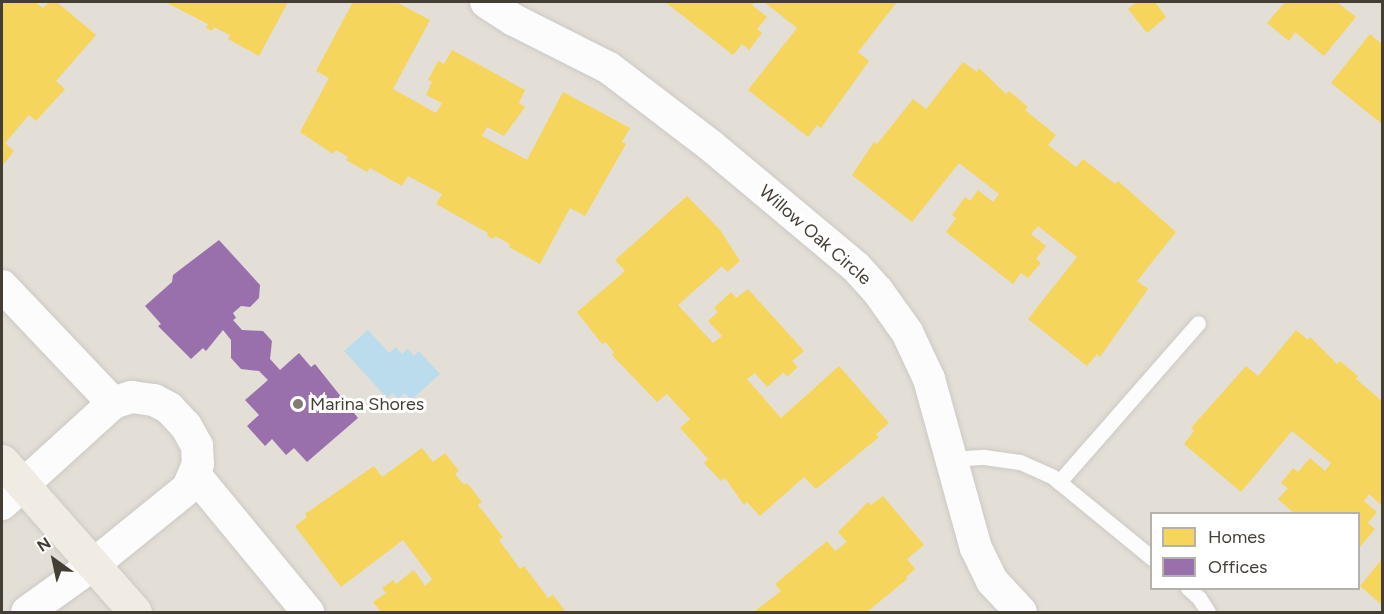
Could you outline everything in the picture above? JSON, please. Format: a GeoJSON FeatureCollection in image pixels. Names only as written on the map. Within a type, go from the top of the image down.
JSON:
{"type":"FeatureCollection","features":[{"type":"Feature","properties":{"kind":"main road"},"geometry":{"type":"LineString","coordinates":[[9,483],[94,564],[135,612]]}},
{"type":"Feature","properties":{"kind":"street","name":"Willow Oak Circle"},"geometry":{"type":"LineString","coordinates":[[486,2],[514,20],[609,68],[710,145],[856,267],[877,290],[907,332],[929,379],[976,548],[992,581],[1021,612]]}},
{"type":"Feature","properties":{"kind":"street"},"geometry":{"type":"LineString","coordinates":[[2,286],[113,403]]}},
{"type":"Feature","properties":{"kind":"street"},"geometry":{"type":"LineString","coordinates":[[9,483],[113,403],[132,397],[154,400],[169,408],[186,426],[197,446],[195,475],[188,488],[94,564],[27,612]]}},
{"type":"Feature","properties":{"kind":"street"},"geometry":{"type":"LineString","coordinates":[[195,475],[308,612]]}},
{"type":"Feature","properties":{"kind":"lane"},"geometry":{"type":"LineString","coordinates":[[1059,482],[1198,323]]}},
{"type":"Feature","properties":{"kind":"lane"},"geometry":{"type":"LineString","coordinates":[[952,459],[984,457],[1020,462],[1059,482],[1150,556]]}},
{"type":"Feature","properties":{"kind":"lane"},"geometry":{"type":"LineString","coordinates":[[1190,590],[1199,598],[1208,612]]}},
{"type":"Feature","properties":{"kind":"shaded area"},"geometry":{"type":"Polygon","coordinates":[[[2,2],[1382,2],[1382,612],[2,612],[2,2]]]}},
{"type":"Feature","properties":{"kind":"water"},"geometry":{"type":"Polygon","coordinates":[[[368,330],[389,353],[396,347],[402,354],[408,349],[414,356],[419,351],[440,374],[411,400],[405,393],[398,399],[393,393],[387,398],[344,351],[368,330]]]}},
{"type":"Feature","properties":{"kind":"building: Homes"},"geometry":{"type":"Polygon","coordinates":[[[2,2],[35,2],[43,8],[49,2],[57,2],[96,35],[56,81],[65,89],[36,121],[29,115],[5,143],[14,151],[2,166],[2,2]]]}},
{"type":"Feature","properties":{"kind":"building: Homes"},"geometry":{"type":"Polygon","coordinates":[[[165,2],[288,2],[259,56],[228,39],[230,35],[214,27],[212,31],[206,28],[208,24],[165,2]]]}},
{"type":"Feature","properties":{"kind":"building: Homes"},"geometry":{"type":"Polygon","coordinates":[[[353,2],[396,2],[430,20],[393,89],[436,113],[442,103],[426,95],[432,82],[428,80],[438,61],[444,64],[452,50],[525,90],[519,103],[525,107],[504,136],[487,127],[482,136],[527,160],[563,92],[630,128],[622,142],[626,144],[585,216],[570,208],[540,264],[509,247],[510,244],[495,236],[493,239],[487,236],[488,233],[436,204],[442,194],[408,176],[402,186],[370,168],[367,172],[346,160],[348,157],[336,150],[333,154],[300,132],[329,78],[316,71],[353,2]]]}},
{"type":"Feature","properties":{"kind":"building: Homes"},"geometry":{"type":"Polygon","coordinates":[[[665,2],[755,2],[752,5],[767,17],[757,29],[762,33],[749,50],[742,44],[733,55],[665,2]]]}},
{"type":"Feature","properties":{"kind":"building: Homes"},"geometry":{"type":"Polygon","coordinates":[[[764,2],[897,2],[858,52],[869,61],[821,128],[817,125],[808,137],[748,90],[797,28],[764,2]]]}},
{"type":"Feature","properties":{"kind":"building: Homes"},"geometry":{"type":"Polygon","coordinates":[[[1137,2],[1155,2],[1166,17],[1147,33],[1128,9],[1137,2]]]}},
{"type":"Feature","properties":{"kind":"building: Homes"},"geometry":{"type":"Polygon","coordinates":[[[1285,2],[1337,2],[1356,17],[1324,56],[1295,32],[1289,41],[1267,23],[1285,2]]]}},
{"type":"Feature","properties":{"kind":"building: Homes"},"geometry":{"type":"Polygon","coordinates":[[[1370,34],[1382,44],[1382,124],[1331,83],[1370,34]]]}},
{"type":"Feature","properties":{"kind":"building: Homes"},"geometry":{"type":"Polygon","coordinates":[[[963,62],[977,72],[979,68],[1006,94],[1009,91],[1028,107],[1025,110],[1056,135],[1048,145],[1076,167],[1083,159],[1115,184],[1118,181],[1176,232],[1137,281],[1148,289],[1100,357],[1097,354],[1087,366],[1028,319],[1077,257],[1038,226],[1031,234],[1046,246],[1036,259],[1041,263],[1028,278],[1021,273],[1013,284],[946,232],[956,218],[952,215],[965,197],[970,201],[978,190],[993,202],[999,194],[959,163],[912,222],[852,175],[874,142],[877,144],[913,99],[926,109],[963,62]]]}},
{"type":"Feature","properties":{"kind":"building: Homes"},"geometry":{"type":"Polygon","coordinates":[[[687,196],[720,230],[740,261],[727,272],[722,266],[678,305],[713,343],[722,336],[708,321],[718,312],[714,308],[731,292],[736,298],[748,289],[804,351],[792,361],[798,367],[787,377],[784,372],[767,387],[755,373],[747,379],[781,418],[839,366],[889,423],[876,434],[879,437],[816,489],[804,477],[760,516],[747,502],[744,505],[725,478],[721,481],[704,463],[708,459],[680,428],[690,419],[667,394],[657,402],[612,355],[614,352],[605,342],[602,344],[577,312],[625,271],[615,260],[687,196]]]}},
{"type":"Feature","properties":{"kind":"building: Homes"},"geometry":{"type":"Polygon","coordinates":[[[1296,330],[1308,340],[1310,337],[1337,364],[1340,361],[1358,376],[1356,379],[1382,401],[1382,506],[1369,494],[1364,501],[1377,512],[1368,523],[1375,529],[1360,547],[1360,512],[1293,512],[1278,499],[1288,488],[1281,483],[1293,468],[1298,472],[1310,458],[1325,471],[1331,463],[1292,431],[1241,492],[1184,444],[1194,431],[1191,428],[1246,366],[1258,376],[1296,330]]]}},
{"type":"Feature","properties":{"kind":"building: Homes"},"geometry":{"type":"Polygon","coordinates":[[[422,448],[433,462],[445,453],[459,471],[455,474],[464,485],[467,483],[482,502],[478,505],[503,537],[499,540],[520,569],[524,566],[548,598],[553,595],[566,612],[381,612],[373,602],[386,593],[382,588],[393,580],[396,584],[414,570],[425,586],[432,579],[403,540],[341,587],[295,526],[307,517],[305,514],[374,466],[382,477],[422,448]]]}},
{"type":"Feature","properties":{"kind":"building: Homes"},"geometry":{"type":"Polygon","coordinates":[[[883,496],[924,545],[907,559],[915,569],[906,577],[907,579],[867,612],[754,612],[781,591],[775,584],[827,541],[835,551],[847,542],[838,532],[868,502],[871,505],[883,496]]]}},
{"type":"Feature","properties":{"kind":"building: Homes"},"geometry":{"type":"Polygon","coordinates":[[[1382,559],[1382,605],[1360,586],[1382,559]]]}},
{"type":"Feature","properties":{"kind":"building: Offices"},"geometry":{"type":"Polygon","coordinates":[[[219,240],[260,285],[259,298],[250,307],[241,306],[233,313],[236,318],[233,320],[242,330],[263,331],[272,341],[270,359],[280,370],[299,353],[311,367],[315,364],[358,418],[307,462],[294,448],[286,455],[272,439],[265,446],[247,426],[259,415],[245,400],[268,380],[259,371],[241,369],[231,358],[231,340],[223,330],[206,351],[203,348],[191,359],[158,326],[161,324],[145,306],[172,282],[173,275],[219,240]]]}},
{"type":"Feature","properties":{"kind":"place","name":"Marina Shores"},"geometry":{"type":"Point","coordinates":[298,404]}}]}
